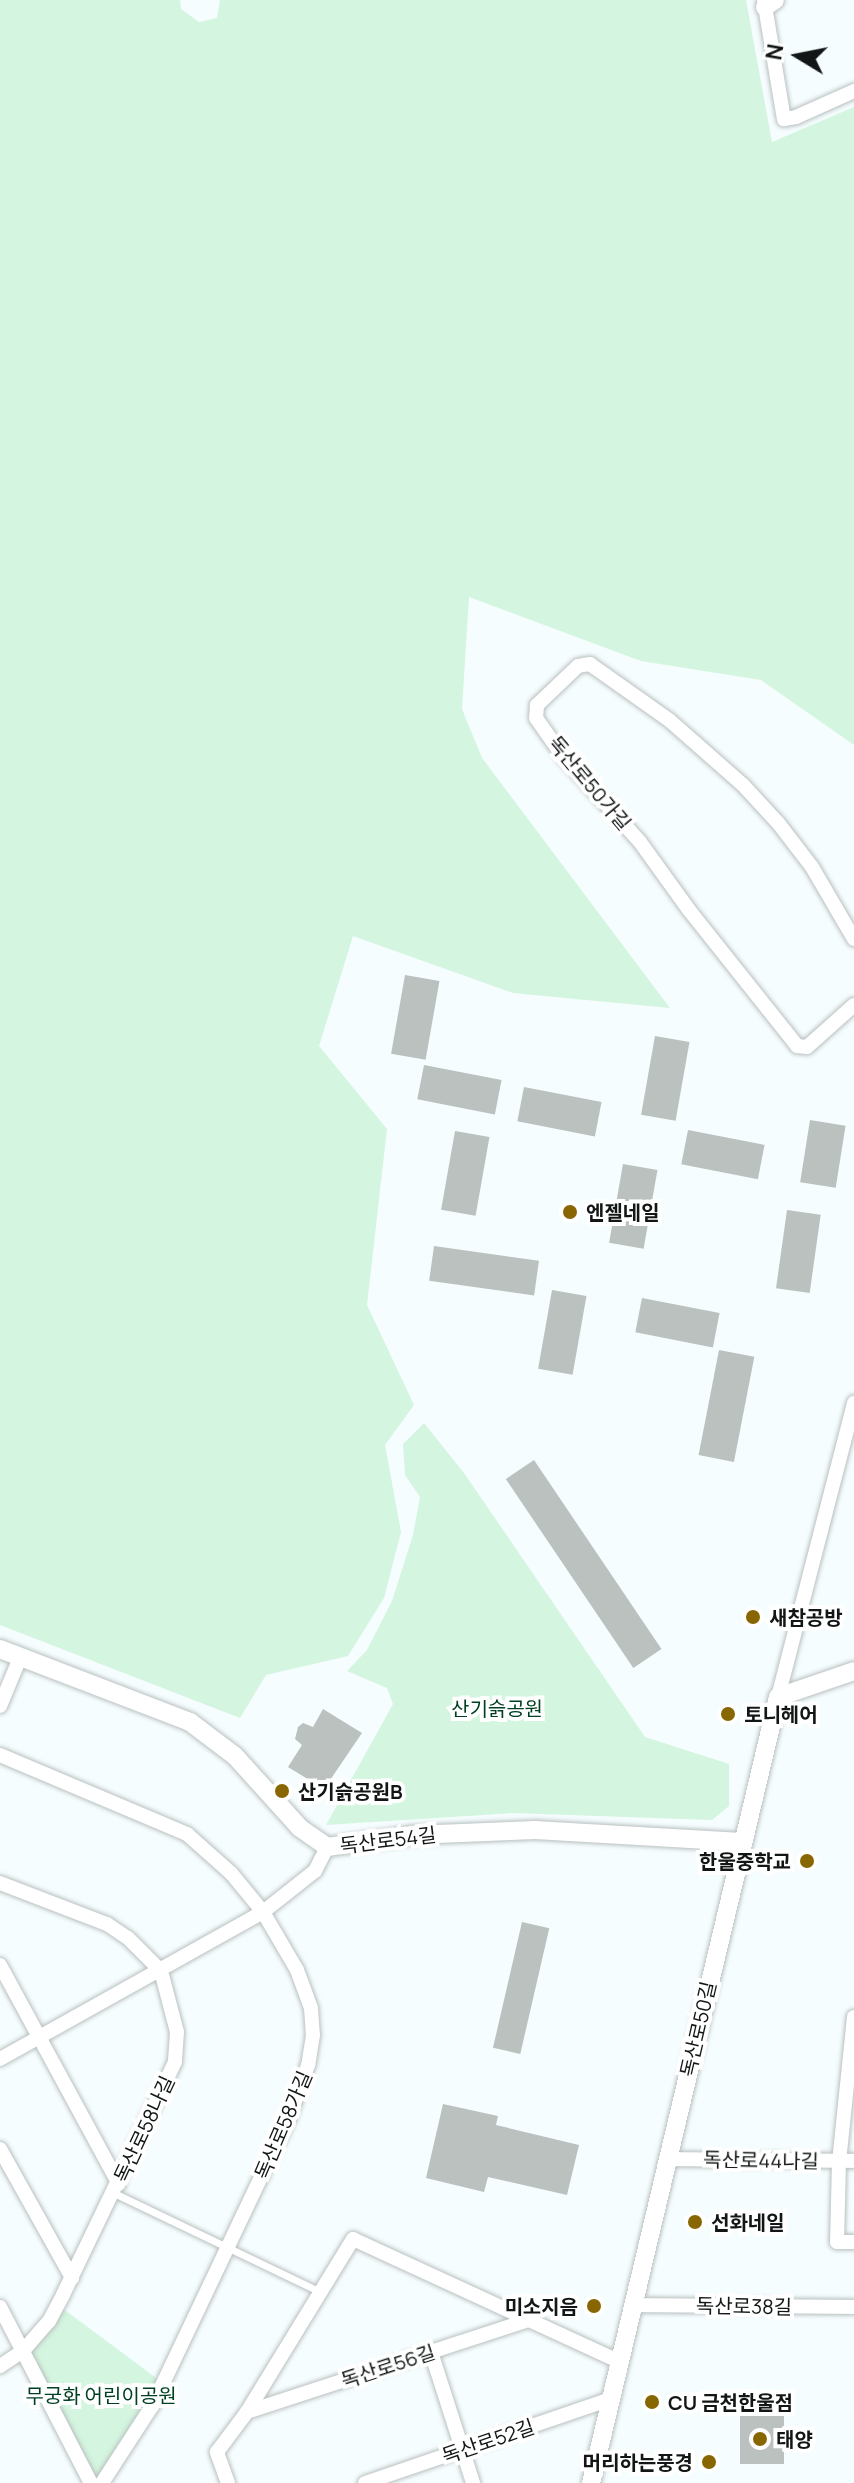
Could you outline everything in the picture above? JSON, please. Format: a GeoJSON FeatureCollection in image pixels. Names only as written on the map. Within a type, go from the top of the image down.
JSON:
{"type":"FeatureCollection","features":[{"type":"Feature","properties":{"kind":"street"},"geometry":{"type":"LineString","coordinates":[[768,2],[784,119],[796,117],[854,91]]}},
{"type":"Feature","properties":{"kind":"street","name":"독산로50가길"},"geometry":{"type":"LineString","coordinates":[[854,939],[812,867],[779,824],[743,785],[669,720],[590,664],[578,666],[537,705],[536,718],[562,755],[640,842],[689,910],[797,1046],[807,1047],[854,1005]]}},
{"type":"Feature","properties":{"kind":"street","name":"독산로50길"},"geometry":{"type":"LineString","coordinates":[[591,2483],[742,1842],[854,1403]]}},
{"type":"Feature","properties":{"kind":"street","name":"독산로54길"},"geometry":{"type":"LineString","coordinates":[[0,1649],[200,1728],[235,1756],[300,1828],[327,1847],[413,1835],[535,1830],[742,1842]]}},
{"type":"Feature","properties":{"kind":"street"},"geometry":{"type":"LineString","coordinates":[[0,1706],[20,1658]]}},
{"type":"Feature","properties":{"kind":"street"},"geometry":{"type":"LineString","coordinates":[[778,1697],[854,1671]]}},
{"type":"Feature","properties":{"kind":"street","name":"독산로58가길"},"geometry":{"type":"LineString","coordinates":[[0,1755],[187,1834],[231,1873],[263,1912],[297,1970],[311,2008],[313,2035],[308,2065],[289,2118],[152,2406],[102,2483]]}},
{"type":"Feature","properties":{"kind":"street"},"geometry":{"type":"LineString","coordinates":[[0,2059],[263,1912],[315,1871],[327,1847]]}},
{"type":"Feature","properties":{"kind":"street"},"geometry":{"type":"LineString","coordinates":[[0,1883],[107,1924],[149,1956],[161,1971]]}},
{"type":"Feature","properties":{"kind":"street"},"geometry":{"type":"LineString","coordinates":[[0,1965],[117,2188]]}},
{"type":"Feature","properties":{"kind":"street","name":"독산로58나길"},"geometry":{"type":"LineString","coordinates":[[0,2366],[24,2350],[49,2321],[117,2188],[175,2062],[177,2032],[161,1971]]}},
{"type":"Feature","properties":{"kind":"street"},"geometry":{"type":"LineString","coordinates":[[854,2017],[846,2161],[837,2242],[854,2242]]}},
{"type":"Feature","properties":{"kind":"street"},"geometry":{"type":"LineString","coordinates":[[0,2149],[72,2278]]}},
{"type":"Feature","properties":{"kind":"street","name":"독산로44나길"},"geometry":{"type":"LineString","coordinates":[[668,2159],[846,2161]]}},
{"type":"Feature","properties":{"kind":"street"},"geometry":{"type":"LineString","coordinates":[[228,2483],[217,2452],[247,2412],[353,2239],[620,2362]]}},
{"type":"Feature","properties":{"kind":"street","name":"독산로38길"},"geometry":{"type":"LineString","coordinates":[[633,2305],[854,2307]]}},
{"type":"Feature","properties":{"kind":"street"},"geometry":{"type":"LineString","coordinates":[[0,2307],[91,2483]]}},
{"type":"Feature","properties":{"kind":"street","name":"독산로56길"},"geometry":{"type":"LineString","coordinates":[[247,2412],[529,2320]]}},
{"type":"Feature","properties":{"kind":"street"},"geometry":{"type":"LineString","coordinates":[[431,2352],[473,2483]]}},
{"type":"Feature","properties":{"kind":"street","name":"독산로52길"},"geometry":{"type":"LineString","coordinates":[[365,2483],[611,2399]]}},
{"type":"Feature","properties":{"kind":"lane","name":"독산로58나길"},"geometry":{"type":"LineString","coordinates":[[117,2188],[228,2247]]}},
{"type":"Feature","properties":{"kind":"lane"},"geometry":{"type":"LineString","coordinates":[[228,2247],[319,2291]]}},
{"type":"Feature","properties":{"kind":"green space"},"geometry":{"type":"Polygon","coordinates":[[[0,0],[180,0],[181,9],[199,22],[217,18],[220,0],[746,0],[772,142],[854,107],[854,745],[761,680],[641,661],[469,597],[462,709],[482,758],[670,1008],[513,993],[353,936],[319,1046],[387,1129],[367,1305],[414,1405],[385,1445],[401,1532],[384,1598],[348,1656],[266,1675],[240,1718],[0,1625],[0,0]]]}},
{"type":"Feature","properties":{"kind":"green space","name":"산기슭공원"},"geometry":{"type":"Polygon","coordinates":[[[424,1423],[464,1473],[645,1737],[729,1764],[729,1806],[712,1820],[512,1813],[326,1825],[393,1704],[387,1688],[347,1671],[367,1650],[392,1601],[413,1535],[420,1497],[405,1475],[403,1444],[424,1423]]]}},
{"type":"Feature","properties":{"kind":"green space","name":"무궁화 어린이공원"},"geometry":{"type":"Polygon","coordinates":[[[58,2305],[163,2383],[113,2465],[93,2483],[24,2350],[58,2305]]]}},
{"type":"Feature","properties":{"kind":"building"},"geometry":{"type":"Polygon","coordinates":[[[405,975],[439,981],[426,1060],[391,1054],[405,975]]]}},
{"type":"Feature","properties":{"kind":"building"},"geometry":{"type":"Polygon","coordinates":[[[655,1036],[689,1042],[676,1121],[641,1115],[655,1036]]]}},
{"type":"Feature","properties":{"kind":"building"},"geometry":{"type":"Polygon","coordinates":[[[424,1065],[502,1080],[495,1114],[417,1099],[424,1065]]]}},
{"type":"Feature","properties":{"kind":"building"},"geometry":{"type":"Polygon","coordinates":[[[524,1087],[602,1102],[595,1136],[517,1121],[524,1087]]]}},
{"type":"Feature","properties":{"kind":"building"},"geometry":{"type":"Polygon","coordinates":[[[810,1120],[846,1126],[836,1188],[800,1182],[810,1120]]]}},
{"type":"Feature","properties":{"kind":"building"},"geometry":{"type":"Polygon","coordinates":[[[688,1130],[765,1145],[758,1179],[681,1164],[688,1130]]]}},
{"type":"Feature","properties":{"kind":"building"},"geometry":{"type":"Polygon","coordinates":[[[455,1131],[489,1137],[476,1216],[441,1210],[455,1131]]]}},
{"type":"Feature","properties":{"kind":"building"},"geometry":{"type":"Polygon","coordinates":[[[623,1164],[657,1170],[644,1249],[609,1243],[623,1164]]]}},
{"type":"Feature","properties":{"kind":"building"},"geometry":{"type":"Polygon","coordinates":[[[787,1210],[821,1215],[810,1293],[776,1288],[787,1210]]]}},
{"type":"Feature","properties":{"kind":"building"},"geometry":{"type":"Polygon","coordinates":[[[434,1246],[539,1261],[534,1295],[429,1281],[434,1246]]]}},
{"type":"Feature","properties":{"kind":"building"},"geometry":{"type":"Polygon","coordinates":[[[552,1290],[586,1296],[573,1375],[538,1369],[552,1290]]]}},
{"type":"Feature","properties":{"kind":"building"},"geometry":{"type":"Polygon","coordinates":[[[642,1298],[720,1313],[713,1347],[635,1332],[642,1298]]]}},
{"type":"Feature","properties":{"kind":"building"},"geometry":{"type":"Polygon","coordinates":[[[719,1350],[754,1357],[734,1462],[699,1455],[719,1350]]]}},
{"type":"Feature","properties":{"kind":"building"},"geometry":{"type":"Polygon","coordinates":[[[534,1460],[661,1649],[633,1668],[506,1479],[534,1460]]]}},
{"type":"Feature","properties":{"kind":"building"},"geometry":{"type":"Polygon","coordinates":[[[323,1709],[362,1733],[324,1789],[288,1767],[302,1745],[295,1739],[298,1727],[303,1723],[313,1727],[323,1709]]]}},
{"type":"Feature","properties":{"kind":"building"},"geometry":{"type":"Polygon","coordinates":[[[522,1922],[549,1928],[520,2054],[493,2048],[522,1922]]]}},
{"type":"Feature","properties":{"kind":"building"},"geometry":{"type":"Polygon","coordinates":[[[443,2104],[498,2116],[496,2125],[579,2145],[567,2195],[488,2177],[484,2192],[426,2178],[443,2104]]]}},
{"type":"Feature","properties":{"kind":"building","name":"태양"},"geometry":{"type":"Polygon","coordinates":[[[740,2413],[784,2413],[784,2464],[740,2464],[740,2413]]]}},
{"type":"Feature","properties":{"kind":"place","name":"엔젤네일"},"geometry":{"type":"Point","coordinates":[570,1212]}},
{"type":"Feature","properties":{"kind":"place","name":"새참공방"},"geometry":{"type":"Point","coordinates":[753,1617]}},
{"type":"Feature","properties":{"kind":"place","name":"토니헤어"},"geometry":{"type":"Point","coordinates":[728,1714]}},
{"type":"Feature","properties":{"kind":"place","name":"산기슭공원B"},"geometry":{"type":"Point","coordinates":[282,1791]}},
{"type":"Feature","properties":{"kind":"place","name":"한울중학교"},"geometry":{"type":"Point","coordinates":[807,1861]}},
{"type":"Feature","properties":{"kind":"place","name":"선화네일"},"geometry":{"type":"Point","coordinates":[695,2222]}},
{"type":"Feature","properties":{"kind":"place","name":"미소지음"},"geometry":{"type":"Point","coordinates":[594,2306]}},
{"type":"Feature","properties":{"kind":"place","name":"CU 금천한울점"},"geometry":{"type":"Point","coordinates":[652,2402]}},
{"type":"Feature","properties":{"kind":"place","name":"태양"},"geometry":{"type":"Point","coordinates":[760,2439]}},
{"type":"Feature","properties":{"kind":"place","name":"머리하는풍경"},"geometry":{"type":"Point","coordinates":[709,2462]}}]}
